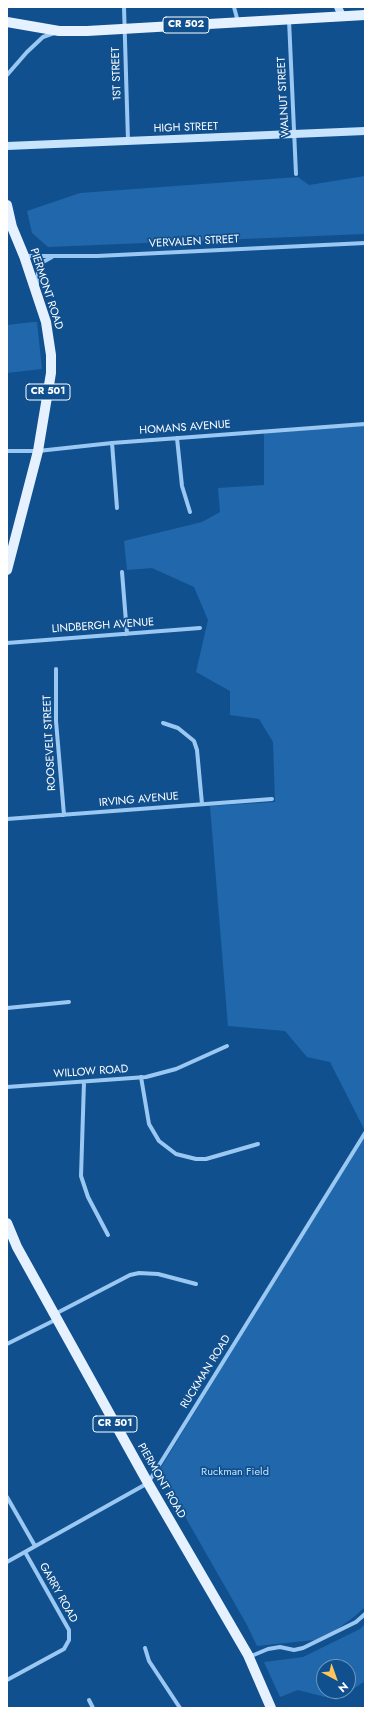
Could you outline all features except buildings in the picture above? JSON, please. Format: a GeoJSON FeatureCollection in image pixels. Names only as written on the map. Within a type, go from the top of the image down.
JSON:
{"type":"FeatureCollection","features":[{"type":"Feature","properties":{"kind":"main road","name":"CR 502"},"geometry":{"type":"LineString","coordinates":[[7,22],[59,31],[87,32],[289,19],[340,11],[365,15]]}},
{"type":"Feature","properties":{"kind":"main road","name":"PIERMONT ROAD"},"geometry":{"type":"LineString","coordinates":[[7,205],[12,227],[24,256],[46,322],[51,355],[50,380],[38,451],[7,570]]}},
{"type":"Feature","properties":{"kind":"main road","name":"PIERMONT ROAD"},"geometry":{"type":"LineString","coordinates":[[7,1223],[18,1248],[148,1484],[249,1657],[271,1708]]}},
{"type":"Feature","properties":{"kind":"street","name":"1ST STREET"},"geometry":{"type":"LineString","coordinates":[[124,7],[128,141]]}},
{"type":"Feature","properties":{"kind":"street"},"geometry":{"type":"LineString","coordinates":[[234,7],[238,22]]}},
{"type":"Feature","properties":{"kind":"street","name":"WALNUT STREET"},"geometry":{"type":"LineString","coordinates":[[289,19],[296,174]]}},
{"type":"Feature","properties":{"kind":"street"},"geometry":{"type":"LineString","coordinates":[[7,75],[27,52],[43,37],[59,31]]}},
{"type":"Feature","properties":{"kind":"street","name":"HIGH STREET"},"geometry":{"type":"LineString","coordinates":[[7,146],[365,131]]}},
{"type":"Feature","properties":{"kind":"street","name":"VERVALEN STREET"},"geometry":{"type":"LineString","coordinates":[[24,256],[104,256],[365,243]]}},
{"type":"Feature","properties":{"kind":"street"},"geometry":{"type":"LineString","coordinates":[[36,290],[38,272],[43,262],[53,256]]}},
{"type":"Feature","properties":{"kind":"street","name":"HOMANS AVENUE"},"geometry":{"type":"LineString","coordinates":[[7,451],[38,451],[112,443],[365,424]]}},
{"type":"Feature","properties":{"kind":"street"},"geometry":{"type":"LineString","coordinates":[[177,438],[182,486],[190,512]]}},
{"type":"Feature","properties":{"kind":"street"},"geometry":{"type":"LineString","coordinates":[[112,443],[117,508]]}},
{"type":"Feature","properties":{"kind":"street"},"geometry":{"type":"LineString","coordinates":[[122,572],[126,634]]}},
{"type":"Feature","properties":{"kind":"street","name":"LINDBERGH AVENUE"},"geometry":{"type":"LineString","coordinates":[[7,643],[200,628]]}},
{"type":"Feature","properties":{"kind":"street","name":"ROOSEVELT STREET"},"geometry":{"type":"LineString","coordinates":[[56,669],[56,721],[64,815]]}},
{"type":"Feature","properties":{"kind":"street"},"geometry":{"type":"LineString","coordinates":[[163,724],[178,728],[194,741],[197,750],[202,804]]}},
{"type":"Feature","properties":{"kind":"street","name":"IRVING AVENUE"},"geometry":{"type":"LineString","coordinates":[[7,819],[272,799]]}},
{"type":"Feature","properties":{"kind":"street"},"geometry":{"type":"LineString","coordinates":[[7,1008],[70,1002]]}},
{"type":"Feature","properties":{"kind":"street","name":"WILLOW ROAD"},"geometry":{"type":"LineString","coordinates":[[7,1087],[141,1077],[176,1069],[227,1046]]}},
{"type":"Feature","properties":{"kind":"street"},"geometry":{"type":"LineString","coordinates":[[141,1077],[149,1124],[159,1141],[176,1154],[196,1159],[206,1159],[258,1144]]}},
{"type":"Feature","properties":{"kind":"street"},"geometry":{"type":"LineString","coordinates":[[84,1082],[81,1176],[88,1197],[108,1235]]}},
{"type":"Feature","properties":{"kind":"street","name":"RUCKMAN ROAD"},"geometry":{"type":"LineString","coordinates":[[7,1562],[148,1484],[365,1133]]}},
{"type":"Feature","properties":{"kind":"street"},"geometry":{"type":"LineString","coordinates":[[7,1344],[130,1275],[139,1273],[158,1274],[196,1284]]}},
{"type":"Feature","properties":{"kind":"street"},"geometry":{"type":"LineString","coordinates":[[7,1497],[35,1546]]}},
{"type":"Feature","properties":{"kind":"street","name":"GARRY ROAD"},"geometry":{"type":"LineString","coordinates":[[7,1680],[64,1649],[69,1640],[69,1630],[25,1552]]}},
{"type":"Feature","properties":{"kind":"street"},"geometry":{"type":"LineString","coordinates":[[249,1657],[268,1649],[280,1647],[294,1650],[303,1648],[356,1622],[365,1614]]}},
{"type":"Feature","properties":{"kind":"street"},"geometry":{"type":"LineString","coordinates":[[145,1648],[149,1661],[180,1708]]}},
{"type":"Feature","properties":{"kind":"street"},"geometry":{"type":"LineString","coordinates":[[89,1700],[93,1708]]}},
{"type":"Feature","properties":{"kind":"green space"},"geometry":{"type":"Polygon","coordinates":[[[365,176],[365,234],[48,247],[32,233],[27,211],[80,193],[298,177],[309,185],[365,176]]]}},
{"type":"Feature","properties":{"kind":"green space"},"geometry":{"type":"Polygon","coordinates":[[[37,322],[42,369],[7,373],[7,325],[37,322]]]}},
{"type":"Feature","properties":{"kind":"green space"},"geometry":{"type":"Polygon","coordinates":[[[365,424],[365,1131],[330,1062],[307,1057],[285,1031],[228,1026],[210,806],[275,802],[273,742],[259,719],[230,715],[230,691],[196,672],[208,620],[194,587],[152,568],[127,570],[124,541],[202,522],[220,512],[218,488],[264,485],[264,432],[365,424]]]}},
{"type":"Feature","properties":{"kind":"green space","name":"Ruckman Field"},"geometry":{"type":"Polygon","coordinates":[[[365,1131],[365,1607],[324,1639],[257,1646],[247,1625],[159,1471],[365,1131]]]}},
{"type":"Feature","properties":{"kind":"green space"},"geometry":{"type":"Polygon","coordinates":[[[365,1624],[365,1681],[356,1687],[356,1659],[316,1659],[316,1695],[298,1690],[280,1697],[264,1662],[303,1657],[360,1629],[365,1624]]]}}]}
